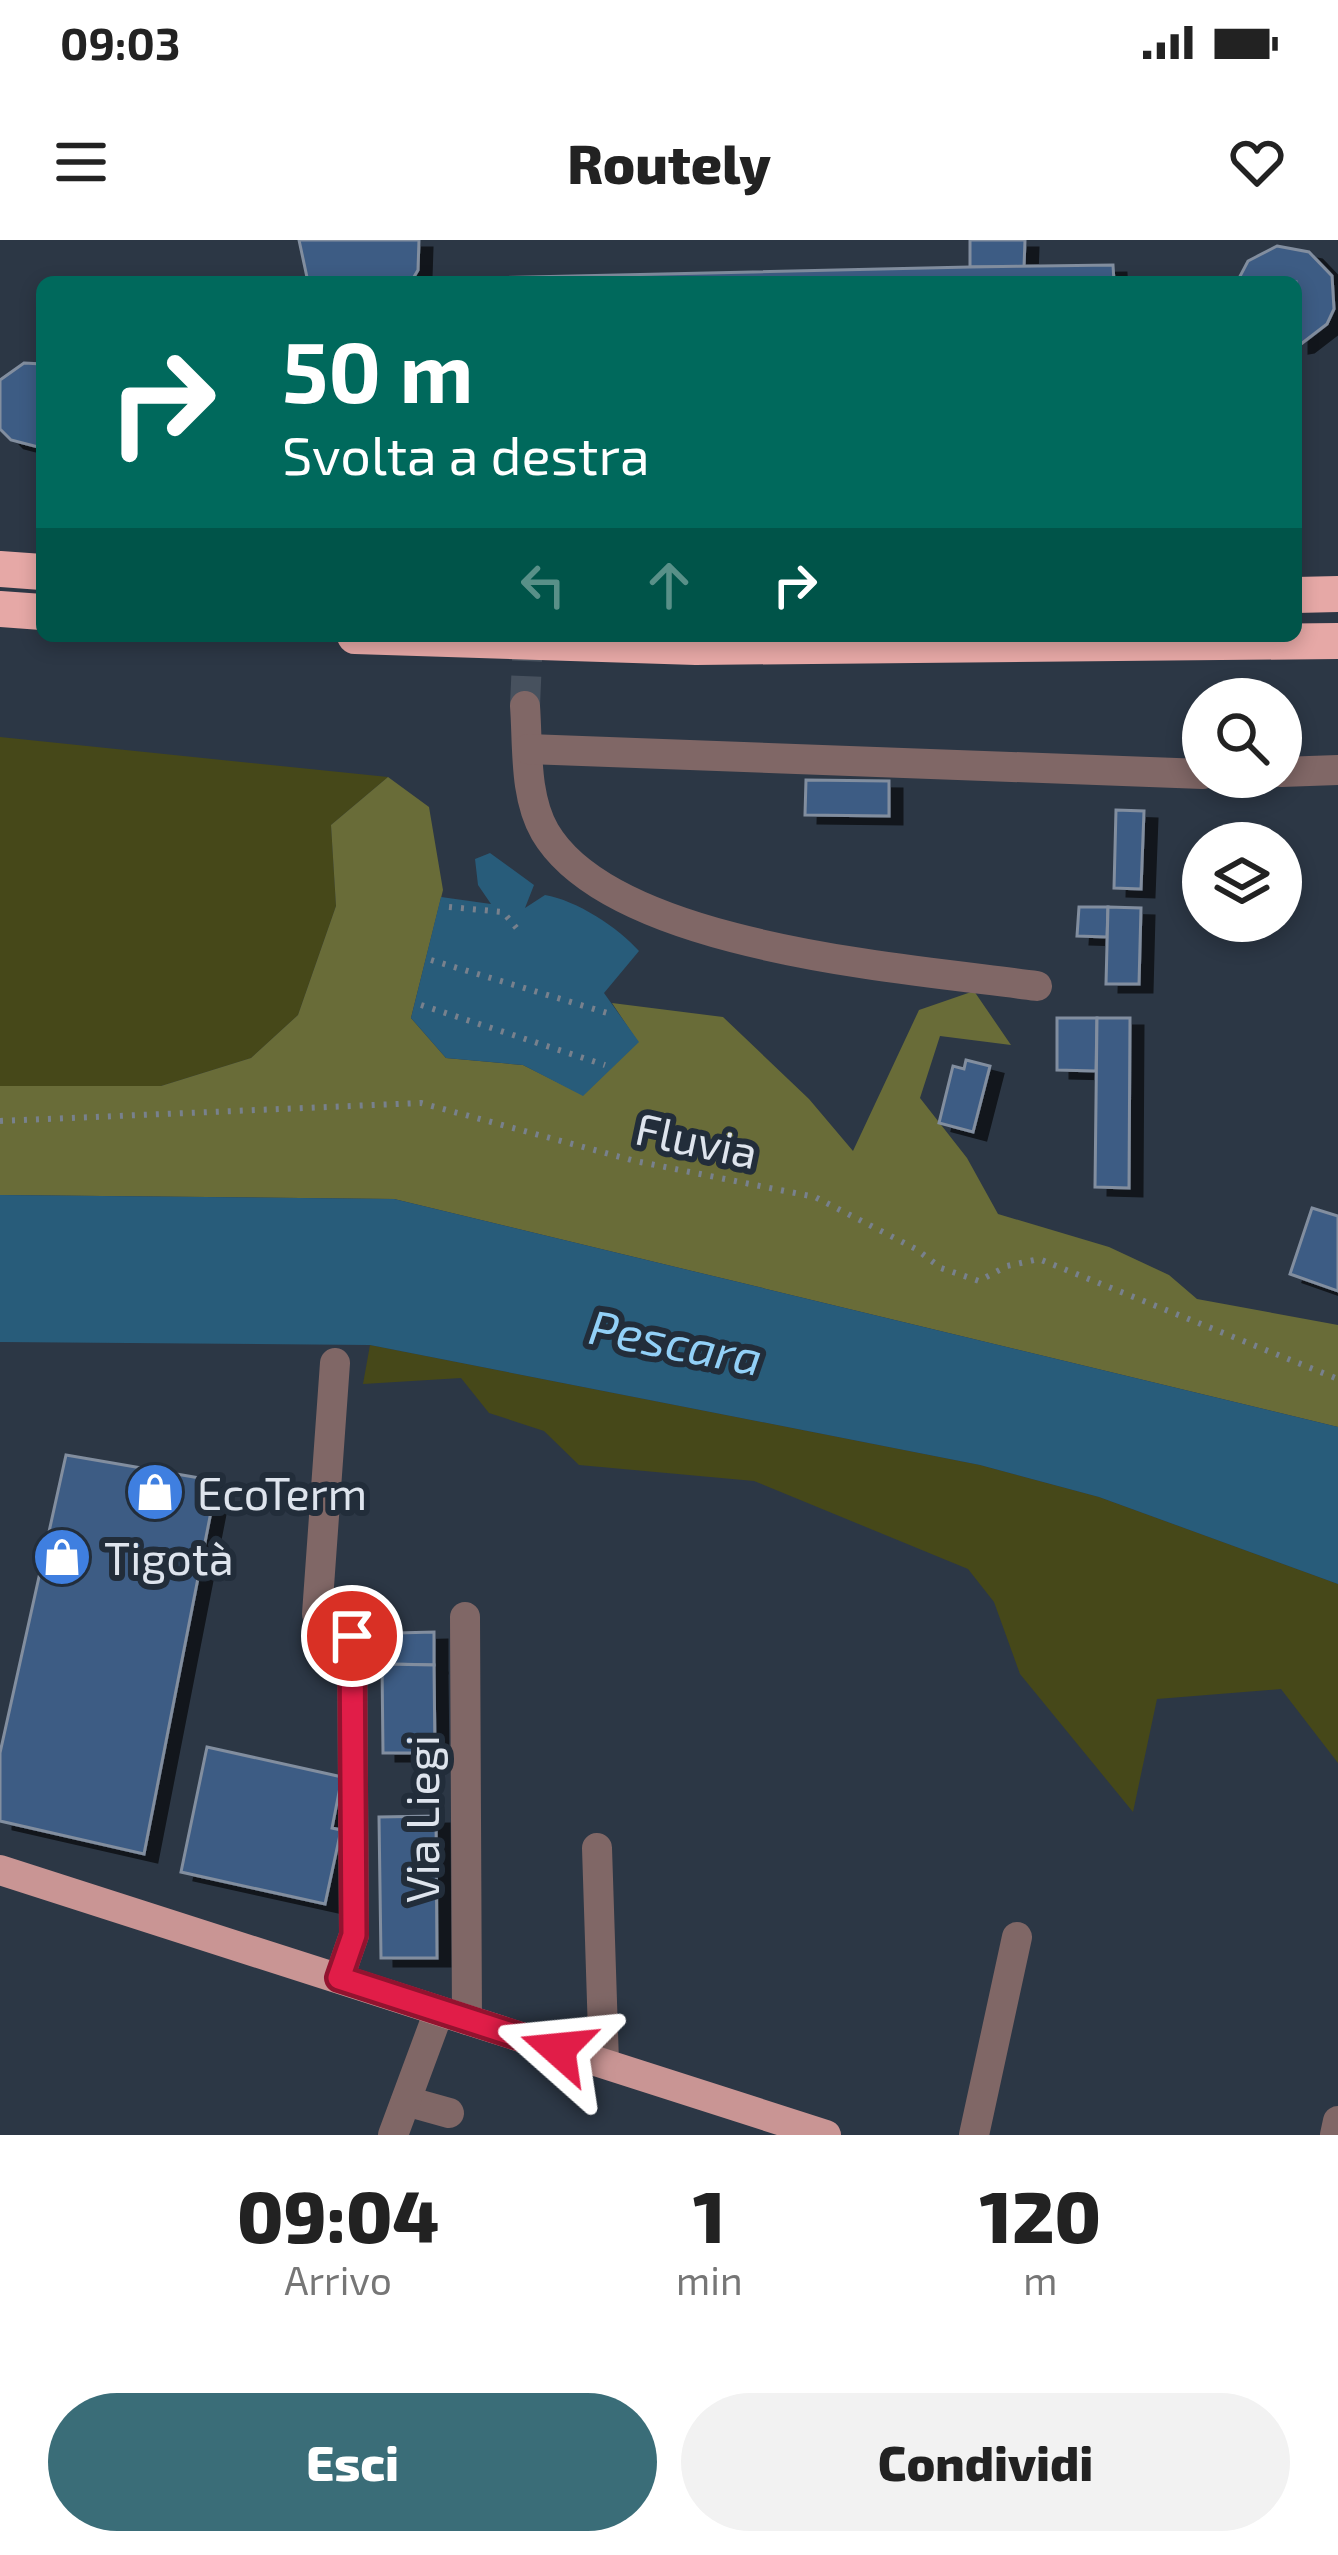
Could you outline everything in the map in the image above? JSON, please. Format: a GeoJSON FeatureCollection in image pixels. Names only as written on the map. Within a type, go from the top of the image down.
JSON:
{"type":"FeatureCollection","features":[{"type":"Feature","properties":{"kind":"highway"},"geometry":{"type":"LineString","coordinates":[[0,569],[36,572]]}},
{"type":"Feature","properties":{"kind":"highway"},"geometry":{"type":"LineString","coordinates":[[1302,595],[1338,594]]}},
{"type":"Feature","properties":{"kind":"highway"},"geometry":{"type":"LineString","coordinates":[[0,609],[36,612]]}},
{"type":"Feature","properties":{"kind":"highway"},"geometry":{"type":"LineString","coordinates":[[1302,640],[1338,640]]}},
{"type":"Feature","properties":{"kind":"highway"},"geometry":{"type":"LineString","coordinates":[[541,642],[696,647],[1155,642]]}},
{"type":"Feature","properties":{"kind":"main road"},"geometry":{"type":"LineString","coordinates":[[0,1870],[826,2135]]}},
{"type":"Feature","properties":{"kind":"street"},"geometry":{"type":"LineString","coordinates":[[526,706],[530,788],[545,833],[579,869],[639,906],[777,951],[1036,986]]}},
{"type":"Feature","properties":{"kind":"street"},"geometry":{"type":"LineString","coordinates":[[528,749],[1182,773]]}},
{"type":"Feature","properties":{"kind":"street"},"geometry":{"type":"LineString","coordinates":[[1302,771],[1338,770]]}},
{"type":"Feature","properties":{"kind":"street"},"geometry":{"type":"LineString","coordinates":[[335,1363],[317,1614],[352,1636],[354,1935],[339,1978]]}},
{"type":"Feature","properties":{"kind":"street","name":"Via Liegi"},"geometry":{"type":"LineString","coordinates":[[453,2015],[465,1617]]}},
{"type":"Feature","properties":{"kind":"street"},"geometry":{"type":"LineString","coordinates":[[598,1848],[604,2063]]}},
{"type":"Feature","properties":{"kind":"street"},"geometry":{"type":"LineString","coordinates":[[974,2135],[1017,1937]]}},
{"type":"Feature","properties":{"kind":"street"},"geometry":{"type":"LineString","coordinates":[[393,2135],[453,2015]]}},
{"type":"Feature","properties":{"kind":"street"},"geometry":{"type":"LineString","coordinates":[[406,2101],[449,2113]]}},
{"type":"Feature","properties":{"kind":"street"},"geometry":{"type":"LineString","coordinates":[[1335,2135],[1338,2121]]}},
{"type":"Feature","properties":{"kind":"path"},"geometry":{"type":"LineString","coordinates":[[449,908],[503,912],[519,932]]}},
{"type":"Feature","properties":{"kind":"path"},"geometry":{"type":"LineString","coordinates":[[431,960],[614,1015]]}},
{"type":"Feature","properties":{"kind":"path"},"geometry":{"type":"LineString","coordinates":[[421,1005],[605,1065]]}},
{"type":"Feature","properties":{"kind":"path","name":"Fluvia"},"geometry":{"type":"LineString","coordinates":[[0,1121],[421,1102],[634,1161],[815,1197],[916,1249],[941,1268],[979,1281],[1007,1266],[1039,1259],[1338,1379]]}},
{"type":"Feature","properties":{"kind":"shaded area"},"geometry":{"type":"Polygon","coordinates":[[[0,737],[388,777],[331,825],[336,906],[298,1015],[251,1058],[161,1086],[0,1086],[0,737]]]}},
{"type":"Feature","properties":{"kind":"shaded area"},"geometry":{"type":"Polygon","coordinates":[[[370,1345],[980,1465],[1099,1497],[1338,1584],[1338,1763],[1281,1689],[1157,1699],[1133,1812],[1020,1674],[994,1602],[968,1569],[754,1481],[579,1465],[544,1431],[489,1413],[461,1378],[363,1384],[370,1345]]]}},
{"type":"Feature","properties":{"kind":"green space"},"geometry":{"type":"Polygon","coordinates":[[[388,777],[429,807],[443,890],[411,1018],[446,1058],[523,1065],[583,1095],[638,1042],[612,1003],[723,1017],[809,1099],[853,1151],[919,1010],[974,991],[1011,1045],[940,1036],[920,1098],[967,1158],[998,1214],[1109,1247],[1169,1275],[1197,1299],[1338,1325],[1338,1427],[394,1199],[0,1195],[0,1086],[161,1086],[251,1058],[298,1015],[336,906],[331,825],[388,777]]]}},
{"type":"Feature","properties":{"kind":"water"},"geometry":{"type":"Polygon","coordinates":[[[490,853],[534,885],[525,908],[545,895],[570,903],[609,924],[639,951],[604,993],[639,1042],[583,1096],[523,1065],[446,1058],[411,1018],[441,897],[491,904],[478,885],[475,859],[490,853]]]}},
{"type":"Feature","properties":{"kind":"water","name":"Pescara"},"geometry":{"type":"Polygon","coordinates":[[[0,1195],[394,1199],[1338,1427],[1338,1584],[1099,1497],[980,1465],[370,1345],[0,1342],[0,1195]]]}},
{"type":"Feature","properties":{"kind":"building"},"geometry":{"type":"Polygon","coordinates":[[[299,240],[419,240],[414,276],[307,276],[299,240]]]}},
{"type":"Feature","properties":{"kind":"building"},"geometry":{"type":"Polygon","coordinates":[[[970,240],[1025,240],[1024,267],[970,267],[970,240]]]}},
{"type":"Feature","properties":{"kind":"building"},"geometry":{"type":"Polygon","coordinates":[[[1277,246],[1309,252],[1332,276],[1334,309],[1327,324],[1302,343],[1302,276],[1240,276],[1248,261],[1277,246]]]}},
{"type":"Feature","properties":{"kind":"building"},"geometry":{"type":"Polygon","coordinates":[[[1113,265],[1114,276],[572,276],[1113,265]]]}},
{"type":"Feature","properties":{"kind":"building"},"geometry":{"type":"Polygon","coordinates":[[[24,363],[36,364],[36,446],[11,440],[0,429],[0,380],[24,363]]]}},
{"type":"Feature","properties":{"kind":"building"},"geometry":{"type":"Polygon","coordinates":[[[806,780],[889,781],[889,816],[805,815],[806,780]]]}},
{"type":"Feature","properties":{"kind":"building"},"geometry":{"type":"Polygon","coordinates":[[[1116,810],[1144,811],[1141,889],[1114,888],[1116,810]]]}},
{"type":"Feature","properties":{"kind":"building"},"geometry":{"type":"Polygon","coordinates":[[[1079,907],[1108,907],[1107,937],[1077,936],[1079,907]]]}},
{"type":"Feature","properties":{"kind":"building"},"geometry":{"type":"Polygon","coordinates":[[[1108,907],[1141,908],[1139,984],[1106,984],[1108,907]]]}},
{"type":"Feature","properties":{"kind":"building"},"geometry":{"type":"Polygon","coordinates":[[[1057,1018],[1097,1018],[1096,1071],[1057,1070],[1057,1018]]]}},
{"type":"Feature","properties":{"kind":"building"},"geometry":{"type":"Polygon","coordinates":[[[1097,1018],[1130,1018],[1129,1188],[1095,1187],[1097,1018]]]}},
{"type":"Feature","properties":{"kind":"building"},"geometry":{"type":"Polygon","coordinates":[[[966,1060],[990,1066],[973,1132],[939,1123],[953,1066],[964,1069],[966,1060]]]}},
{"type":"Feature","properties":{"kind":"building"},"geometry":{"type":"Polygon","coordinates":[[[1312,1208],[1338,1216],[1338,1291],[1290,1274],[1312,1208]]]}},
{"type":"Feature","properties":{"kind":"building"},"geometry":{"type":"Polygon","coordinates":[[[66,1455],[217,1481],[144,1854],[0,1821],[0,1753],[66,1455]]]}},
{"type":"Feature","properties":{"kind":"building"},"geometry":{"type":"Polygon","coordinates":[[[434,1632],[434,1665],[394,1664],[397,1633],[434,1632]]]}},
{"type":"Feature","properties":{"kind":"building"},"geometry":{"type":"Polygon","coordinates":[[[382,1664],[434,1665],[435,1753],[383,1753],[382,1664]]]}},
{"type":"Feature","properties":{"kind":"building"},"geometry":{"type":"Polygon","coordinates":[[[207,1747],[342,1777],[332,1828],[341,1830],[325,1904],[181,1872],[207,1747]]]}},
{"type":"Feature","properties":{"kind":"building"},"geometry":{"type":"Polygon","coordinates":[[[436,1816],[437,1958],[381,1958],[379,1817],[436,1816]]]}},
{"type":"Feature","properties":{"kind":"tunnel"},"geometry":{"type":"LineString","coordinates":[[525,706],[528,642]]}},
{"type":"Feature","properties":{"kind":"place","name":"EcoTerm"},"geometry":{"type":"Point","coordinates":[155,1492]}},
{"type":"Feature","properties":{"kind":"place","name":"Tigotà"},"geometry":{"type":"Point","coordinates":[62,1557]}},
{"type":"Feature","properties":{"kind":"route"},"geometry":{"type":"LineString","coordinates":[[352,1636],[354,1935],[339,1978],[558,2049]]}}]}
